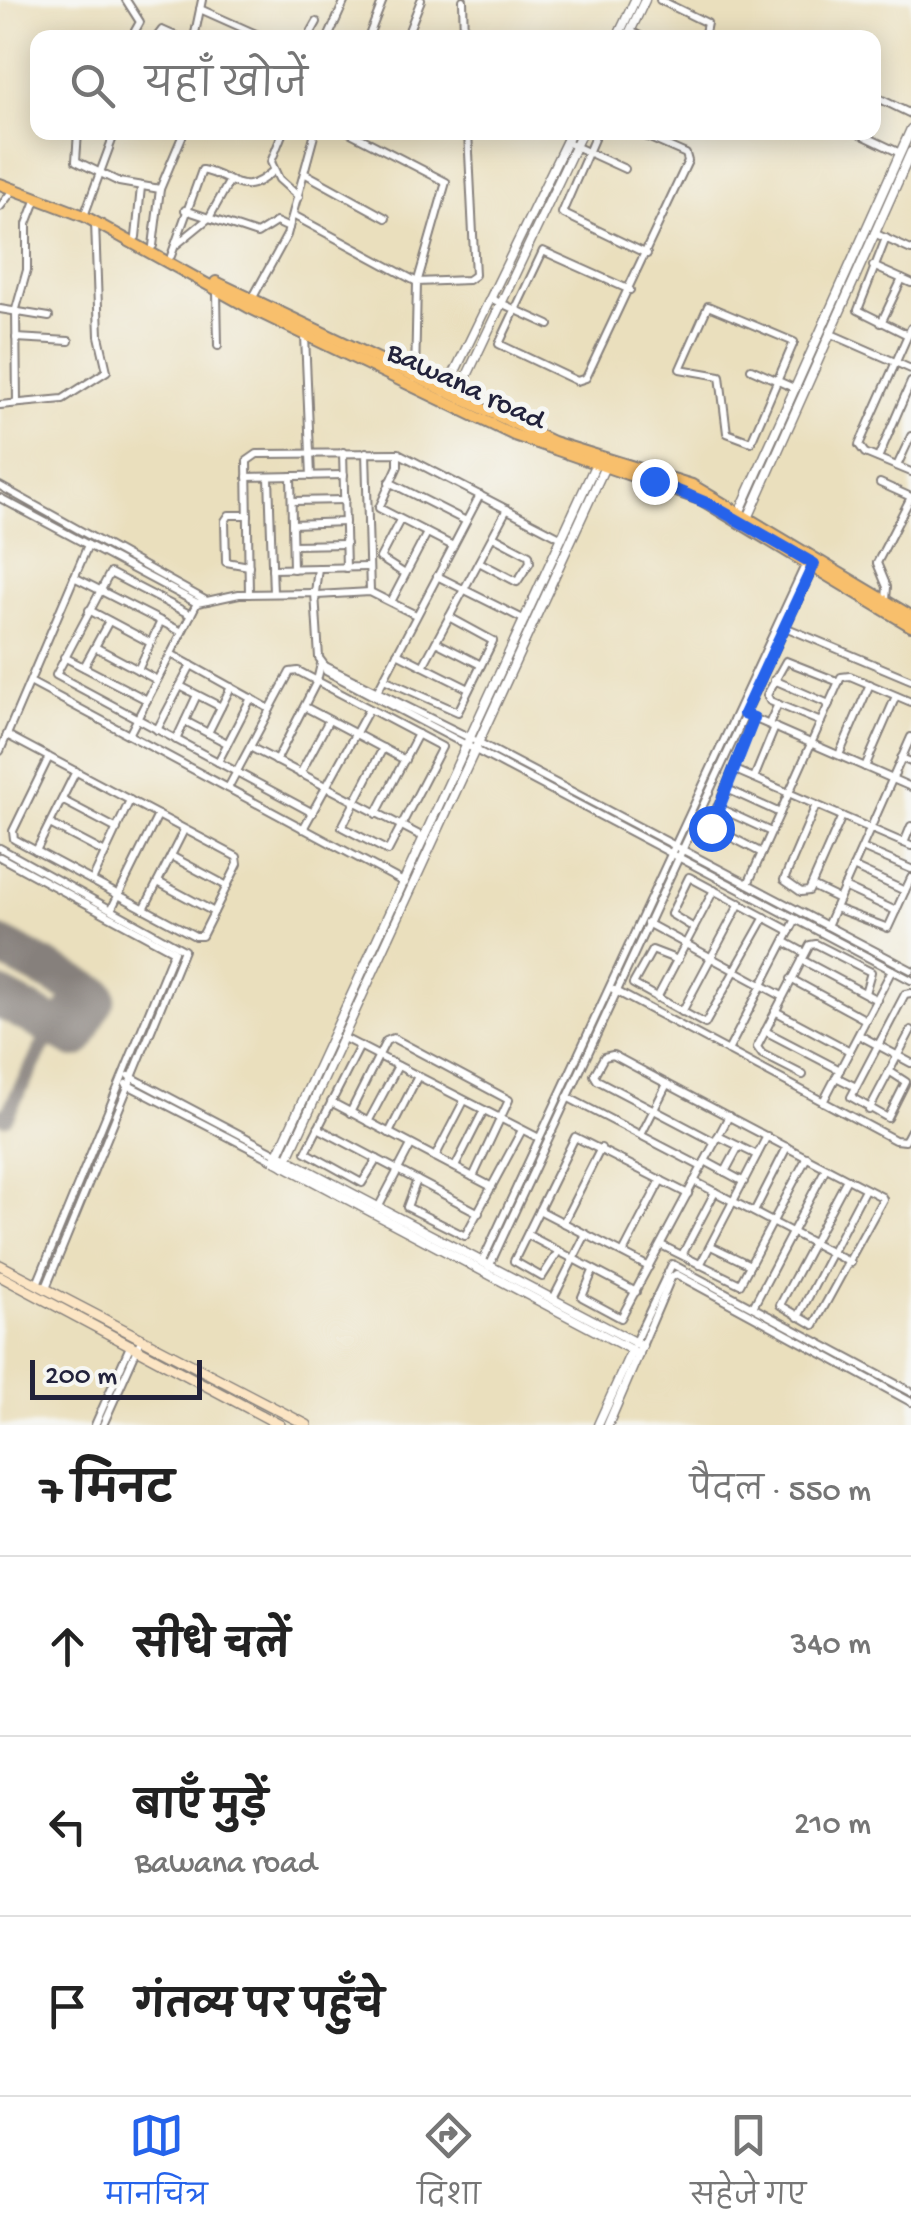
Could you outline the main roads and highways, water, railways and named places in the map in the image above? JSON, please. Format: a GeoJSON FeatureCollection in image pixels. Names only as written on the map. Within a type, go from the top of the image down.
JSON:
{"type":"FeatureCollection","features":[{"type":"Feature","properties":{"kind":"main road","name":"Bawana road"},"geometry":{"type":"LineString","coordinates":[[0,180],[14,189],[88,216],[217,290],[415,381],[547,449],[692,485],[911,616]]}},
{"type":"Feature","properties":{"kind":"main road","name":"Bawana road"},"geometry":{"type":"LineString","coordinates":[[0,180],[173,251],[250,304],[306,336],[702,500],[911,626]]}},
{"type":"Feature","properties":{"kind":"main road"},"geometry":{"type":"LineString","coordinates":[[0,1264],[134,1348],[280,1425]]}},
{"type":"Feature","properties":{"kind":"main road"},"geometry":{"type":"LineString","coordinates":[[0,1276],[139,1337],[307,1425]]}}]}
